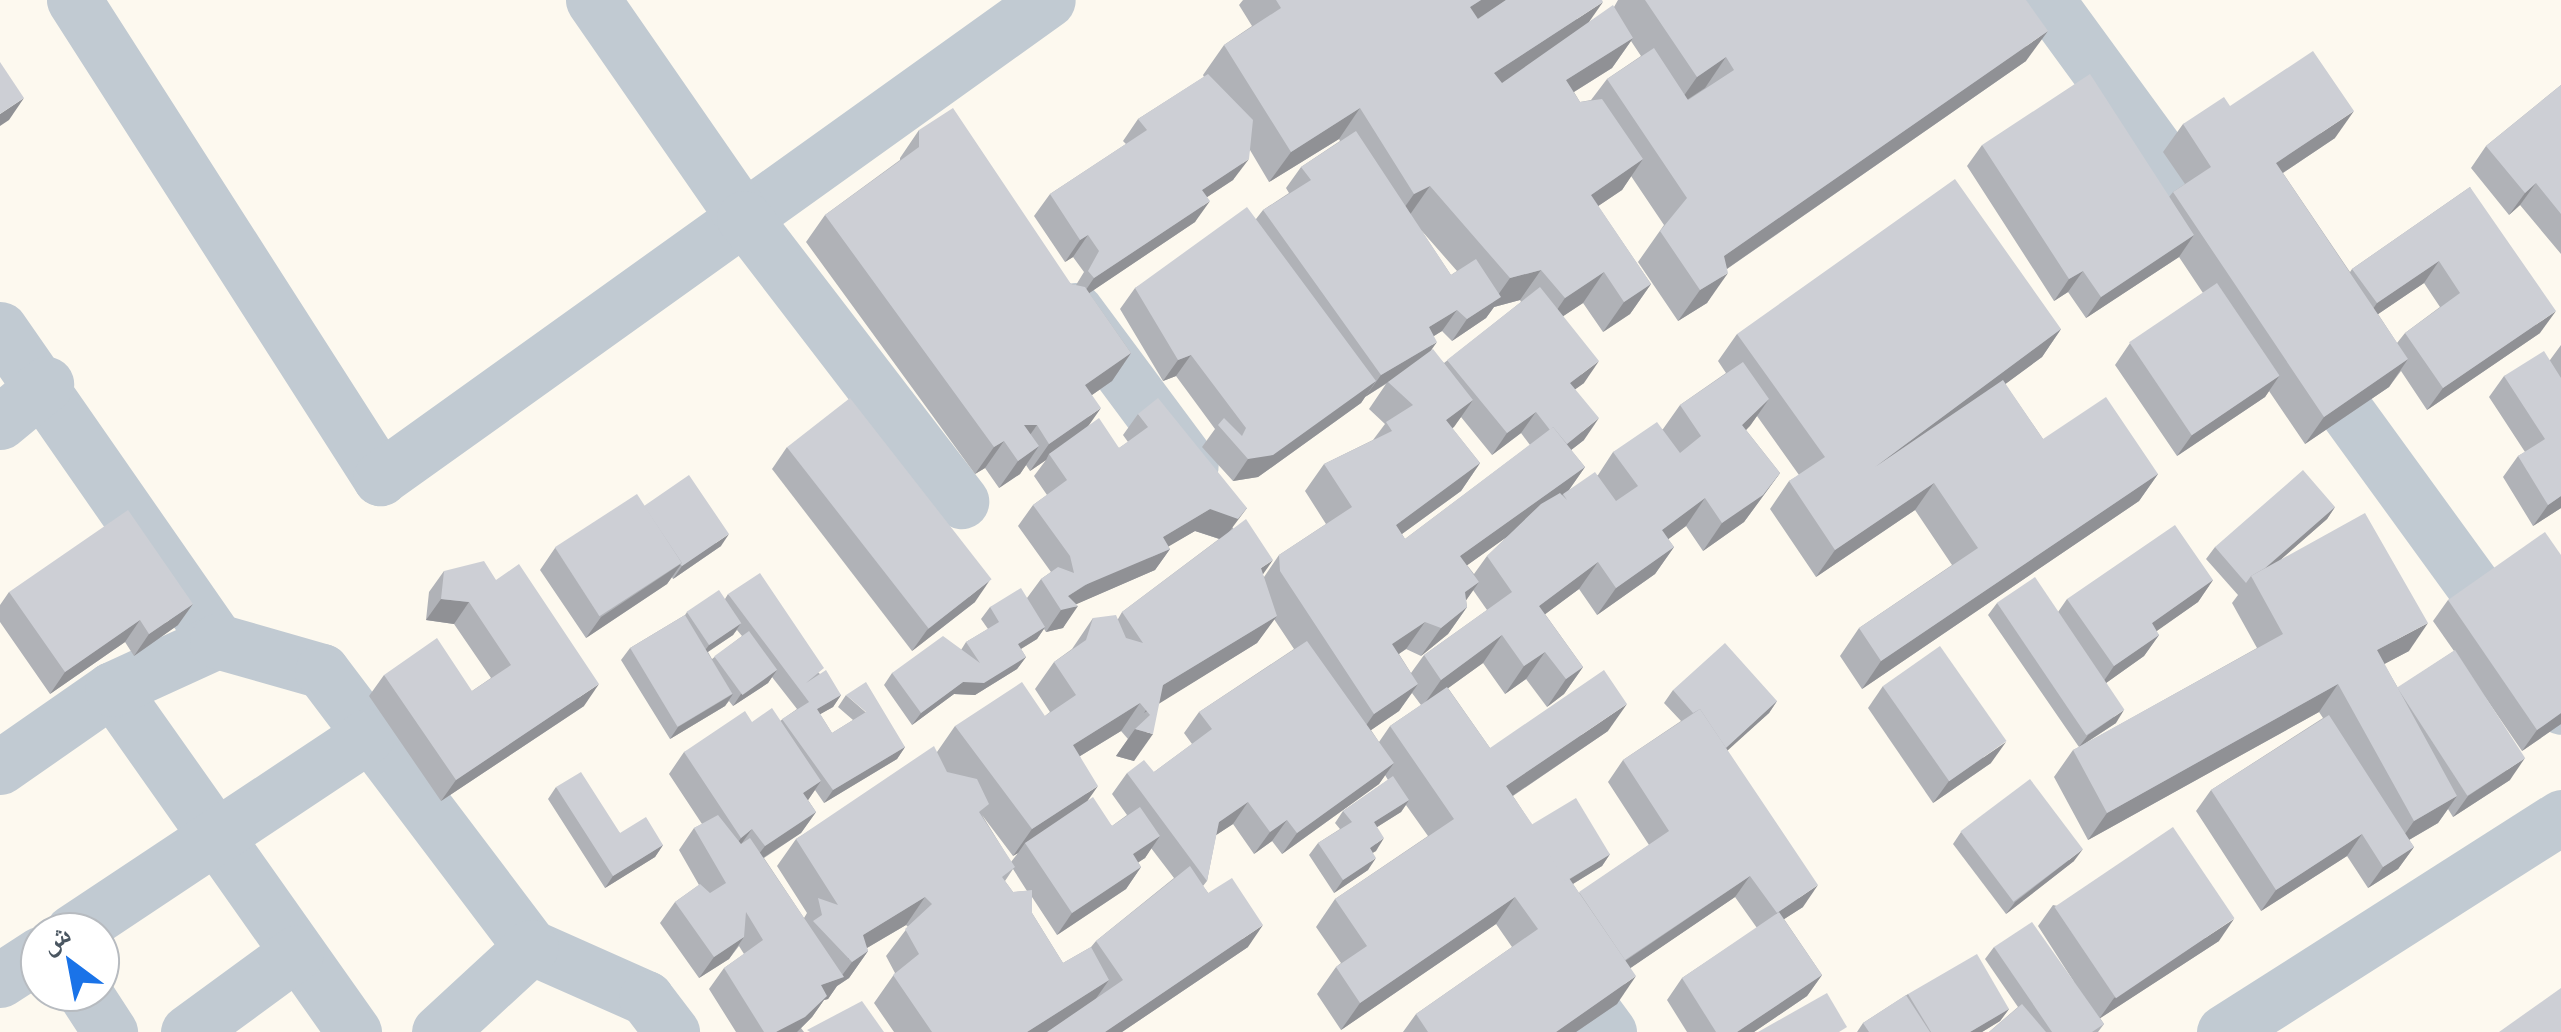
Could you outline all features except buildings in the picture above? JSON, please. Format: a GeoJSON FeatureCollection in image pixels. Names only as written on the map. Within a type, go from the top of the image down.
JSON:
{"type":"FeatureCollection","features":[{"type":"Feature","properties":{"kind":"street"},"geometry":{"type":"LineString","coordinates":[[74,0],[380,478],[1048,0]]}},
{"type":"Feature","properties":{"kind":"street"},"geometry":{"type":"LineString","coordinates":[[593,0],[744,218],[961,501]]}},
{"type":"Feature","properties":{"kind":"street"},"geometry":{"type":"LineString","coordinates":[[2047,0],[2561,706]]}},
{"type":"Feature","properties":{"kind":"street"},"geometry":{"type":"LineString","coordinates":[[916,94],[951,142]]}},
{"type":"Feature","properties":{"kind":"street"},"geometry":{"type":"LineString","coordinates":[[1045,269],[1220,506]]}},
{"type":"Feature","properties":{"kind":"street"},"geometry":{"type":"LineString","coordinates":[[0,328],[46,384],[216,641]]}},
{"type":"Feature","properties":{"kind":"street"},"geometry":{"type":"LineString","coordinates":[[0,422],[46,384]]}},
{"type":"Feature","properties":{"kind":"street"},"geometry":{"type":"LineString","coordinates":[[0,768],[112,689],[216,641],[322,671],[367,736],[531,947],[647,1021]]}},
{"type":"Feature","properties":{"kind":"street"},"geometry":{"type":"LineString","coordinates":[[112,689],[216,829],[296,953],[354,1032]]}},
{"type":"Feature","properties":{"kind":"street"},"geometry":{"type":"LineString","coordinates":[[100,912],[216,829],[367,736]]}},
{"type":"Feature","properties":{"kind":"street"},"geometry":{"type":"LineString","coordinates":[[2224,1032],[2561,816]]}},
{"type":"Feature","properties":{"kind":"street"},"geometry":{"type":"LineString","coordinates":[[1526,920],[1609,1032]]}},
{"type":"Feature","properties":{"kind":"street"},"geometry":{"type":"LineString","coordinates":[[439,1032],[531,947]]}},
{"type":"Feature","properties":{"kind":"street"},"geometry":{"type":"LineString","coordinates":[[188,1032],[296,953]]}},
{"type":"Feature","properties":{"kind":"shaded area"},"geometry":{"type":"Polygon","coordinates":[[[0,0],[2561,0],[2561,1032],[0,1032],[0,0]]]}}]}
